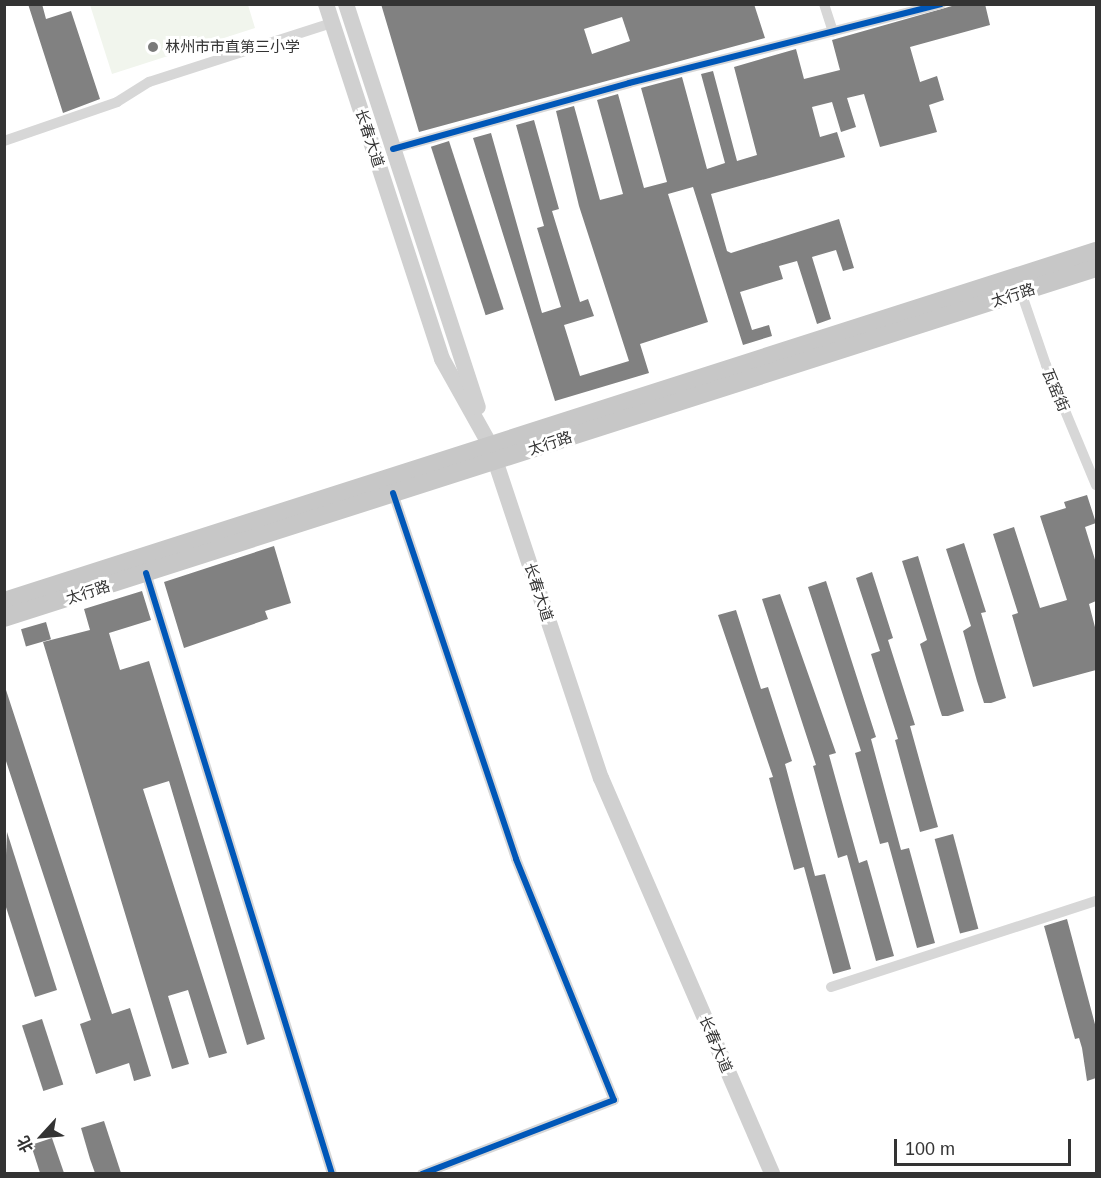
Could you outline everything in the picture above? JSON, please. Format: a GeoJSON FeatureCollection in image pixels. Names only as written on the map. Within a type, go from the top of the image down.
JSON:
{"type":"FeatureCollection","features":[{"type":"Feature","properties":{"kind":"highway","name":"太行路"},"geometry":{"type":"LineString","coordinates":[[4,618],[393,493],[493,453],[1096,251]]}},
{"type":"Feature","properties":{"kind":"highway","name":"太行路"},"geometry":{"type":"LineString","coordinates":[[4,601],[1096,268]]}},
{"type":"Feature","properties":{"kind":"main road","name":"长春大道"},"geometry":{"type":"LineString","coordinates":[[326,4],[442,359],[493,453],[601,778],[772,1173]]}},
{"type":"Feature","properties":{"kind":"main road"},"geometry":{"type":"LineString","coordinates":[[345,4],[493,453]]}},
{"type":"Feature","properties":{"kind":"street"},"geometry":{"type":"LineString","coordinates":[[824,4],[833,32]]}},
{"type":"Feature","properties":{"kind":"street"},"geometry":{"type":"LineString","coordinates":[[393,149],[941,4]]}},
{"type":"Feature","properties":{"kind":"street"},"geometry":{"type":"LineString","coordinates":[[4,141],[117,102],[149,82],[332,23]]}},
{"type":"Feature","properties":{"kind":"street","name":"瓦窑街"},"geometry":{"type":"LineString","coordinates":[[1021,292],[1046,365],[1096,485]]}},
{"type":"Feature","properties":{"kind":"street"},"geometry":{"type":"LineString","coordinates":[[393,493],[516,859],[614,1100],[422,1173]]}},
{"type":"Feature","properties":{"kind":"street"},"geometry":{"type":"LineString","coordinates":[[146,573],[332,1173]]}},
{"type":"Feature","properties":{"kind":"street"},"geometry":{"type":"LineString","coordinates":[[831,987],[1096,900]]}},
{"type":"Feature","properties":{"kind":"shaded area","name":"林州市市直第三小学"},"geometry":{"type":"Polygon","coordinates":[[[90,5],[248,5],[255,28],[112,74],[90,5]]]}},
{"type":"Feature","properties":{"kind":"building"},"geometry":{"type":"Polygon","coordinates":[[[28,4],[42,4],[46,19],[71,11],[100,99],[63,113],[28,4]]]}},
{"type":"Feature","properties":{"kind":"building"},"geometry":{"type":"Polygon","coordinates":[[[381,4],[754,4],[765,38],[419,132],[381,4]],[[622,17],[584,29],[592,54],[630,41],[622,17]]]}},
{"type":"Feature","properties":{"kind":"building"},"geometry":{"type":"Polygon","coordinates":[[[959,4],[985,4],[990,25],[910,47],[920,82],[937,76],[944,100],[929,105],[937,132],[880,147],[864,94],[847,98],[856,127],[841,132],[832,102],[812,107],[820,137],[837,132],[845,157],[711,194],[727,251],[731,253],[839,219],[854,268],[843,271],[836,250],[812,257],[831,319],[817,324],[797,261],[779,266],[783,279],[740,292],[752,330],[769,325],[772,336],[743,345],[693,187],[668,194],[708,322],[640,344],[649,373],[555,401],[473,138],[491,133],[542,313],[561,307],[537,228],[544,226],[516,125],[534,120],[559,209],[552,211],[580,302],[588,299],[594,316],[564,325],[580,376],[629,361],[579,206],[556,111],[574,106],[600,200],[623,194],[597,100],[618,94],[644,188],[667,182],[641,88],[682,77],[707,169],[725,163],[701,74],[713,71],[737,161],[757,155],[734,67],[796,49],[804,79],[840,70],[832,40],[959,4]]]}},
{"type":"Feature","properties":{"kind":"building"},"geometry":{"type":"Polygon","coordinates":[[[449,141],[504,309],[486,315],[431,147],[449,141]]]}},
{"type":"Feature","properties":{"kind":"building"},"geometry":{"type":"Polygon","coordinates":[[[1087,495],[1096,523],[1085,527],[1096,563],[1096,601],[1089,604],[1096,631],[1096,670],[1033,687],[1012,615],[1018,613],[993,534],[1014,527],[1040,608],[1067,600],[1040,516],[1066,508],[1064,502],[1087,495]]]}},
{"type":"Feature","properties":{"kind":"building"},"geometry":{"type":"Polygon","coordinates":[[[964,543],[986,612],[981,613],[1006,698],[991,703],[984,703],[977,681],[963,631],[971,626],[946,549],[964,543]]]}},
{"type":"Feature","properties":{"kind":"building"},"geometry":{"type":"Polygon","coordinates":[[[274,546],[291,603],[265,611],[268,619],[184,648],[164,582],[274,546]]]}},
{"type":"Feature","properties":{"kind":"building"},"geometry":{"type":"Polygon","coordinates":[[[918,556],[964,711],[948,716],[942,716],[920,644],[927,640],[902,561],[918,556]]]}},
{"type":"Feature","properties":{"kind":"building"},"geometry":{"type":"Polygon","coordinates":[[[872,572],[893,638],[888,640],[915,725],[910,726],[938,827],[920,832],[895,740],[898,739],[871,654],[880,651],[856,578],[872,572]]]}},
{"type":"Feature","properties":{"kind":"building"},"geometry":{"type":"Polygon","coordinates":[[[826,581],[876,737],[871,739],[901,850],[909,848],[935,943],[917,948],[888,842],[880,844],[855,753],[861,751],[808,587],[826,581]]]}},
{"type":"Feature","properties":{"kind":"building"},"geometry":{"type":"Polygon","coordinates":[[[142,591],[151,620],[109,633],[120,670],[149,661],[265,1039],[247,1045],[169,781],[143,789],[227,1053],[209,1058],[188,990],[168,996],[189,1064],[172,1069],[43,642],[90,630],[84,609],[142,591]]]}},
{"type":"Feature","properties":{"kind":"building"},"geometry":{"type":"Polygon","coordinates":[[[780,594],[836,753],[829,755],[859,863],[867,860],[894,956],[876,961],[847,855],[838,858],[813,766],[816,765],[762,599],[780,594]]]}},
{"type":"Feature","properties":{"kind":"building"},"geometry":{"type":"Polygon","coordinates":[[[736,610],[761,689],[768,687],[792,761],[785,764],[815,876],[825,874],[851,969],[833,974],[804,867],[794,870],[769,778],[773,777],[718,615],[736,610]]]}},
{"type":"Feature","properties":{"kind":"building"},"geometry":{"type":"Polygon","coordinates":[[[46,622],[51,639],[26,646],[21,629],[46,622]]]}},
{"type":"Feature","properties":{"kind":"building"},"geometry":{"type":"Polygon","coordinates":[[[6,690],[112,1014],[130,1008],[151,1076],[134,1081],[129,1063],[96,1074],[80,1024],[91,1020],[4,755],[6,690]]]}},
{"type":"Feature","properties":{"kind":"building"},"geometry":{"type":"Polygon","coordinates":[[[7,832],[57,990],[35,997],[4,901],[7,832]]]}},
{"type":"Feature","properties":{"kind":"building"},"geometry":{"type":"Polygon","coordinates":[[[953,834],[978,929],[960,934],[935,839],[953,834]]]}},
{"type":"Feature","properties":{"kind":"building"},"geometry":{"type":"Polygon","coordinates":[[[1067,919],[1096,1028],[1096,1078],[1087,1081],[1082,1048],[1079,1038],[1075,1039],[1044,926],[1067,919]]]}},
{"type":"Feature","properties":{"kind":"building"},"geometry":{"type":"Polygon","coordinates":[[[42,1019],[63,1085],[43,1091],[22,1025],[42,1019]]]}},
{"type":"Feature","properties":{"kind":"building"},"geometry":{"type":"Polygon","coordinates":[[[104,1121],[121,1173],[95,1173],[90,1159],[81,1128],[104,1121]]]}},
{"type":"Feature","properties":{"kind":"building"},"geometry":{"type":"Polygon","coordinates":[[[52,1138],[64,1173],[40,1173],[31,1145],[52,1138]]]}},
{"type":"Feature","properties":{"kind":"cycle path"},"geometry":{"type":"LineString","coordinates":[[393,149],[629,83],[941,4]]}},
{"type":"Feature","properties":{"kind":"cycle path"},"geometry":{"type":"LineString","coordinates":[[393,493],[516,859],[614,1100],[422,1174]]}},
{"type":"Feature","properties":{"kind":"cycle path"},"geometry":{"type":"LineString","coordinates":[[146,573],[332,1174]]}},
{"type":"Feature","properties":{"kind":"place","name":"林州市市直第三小学"},"geometry":{"type":"Point","coordinates":[153,47]}}]}
